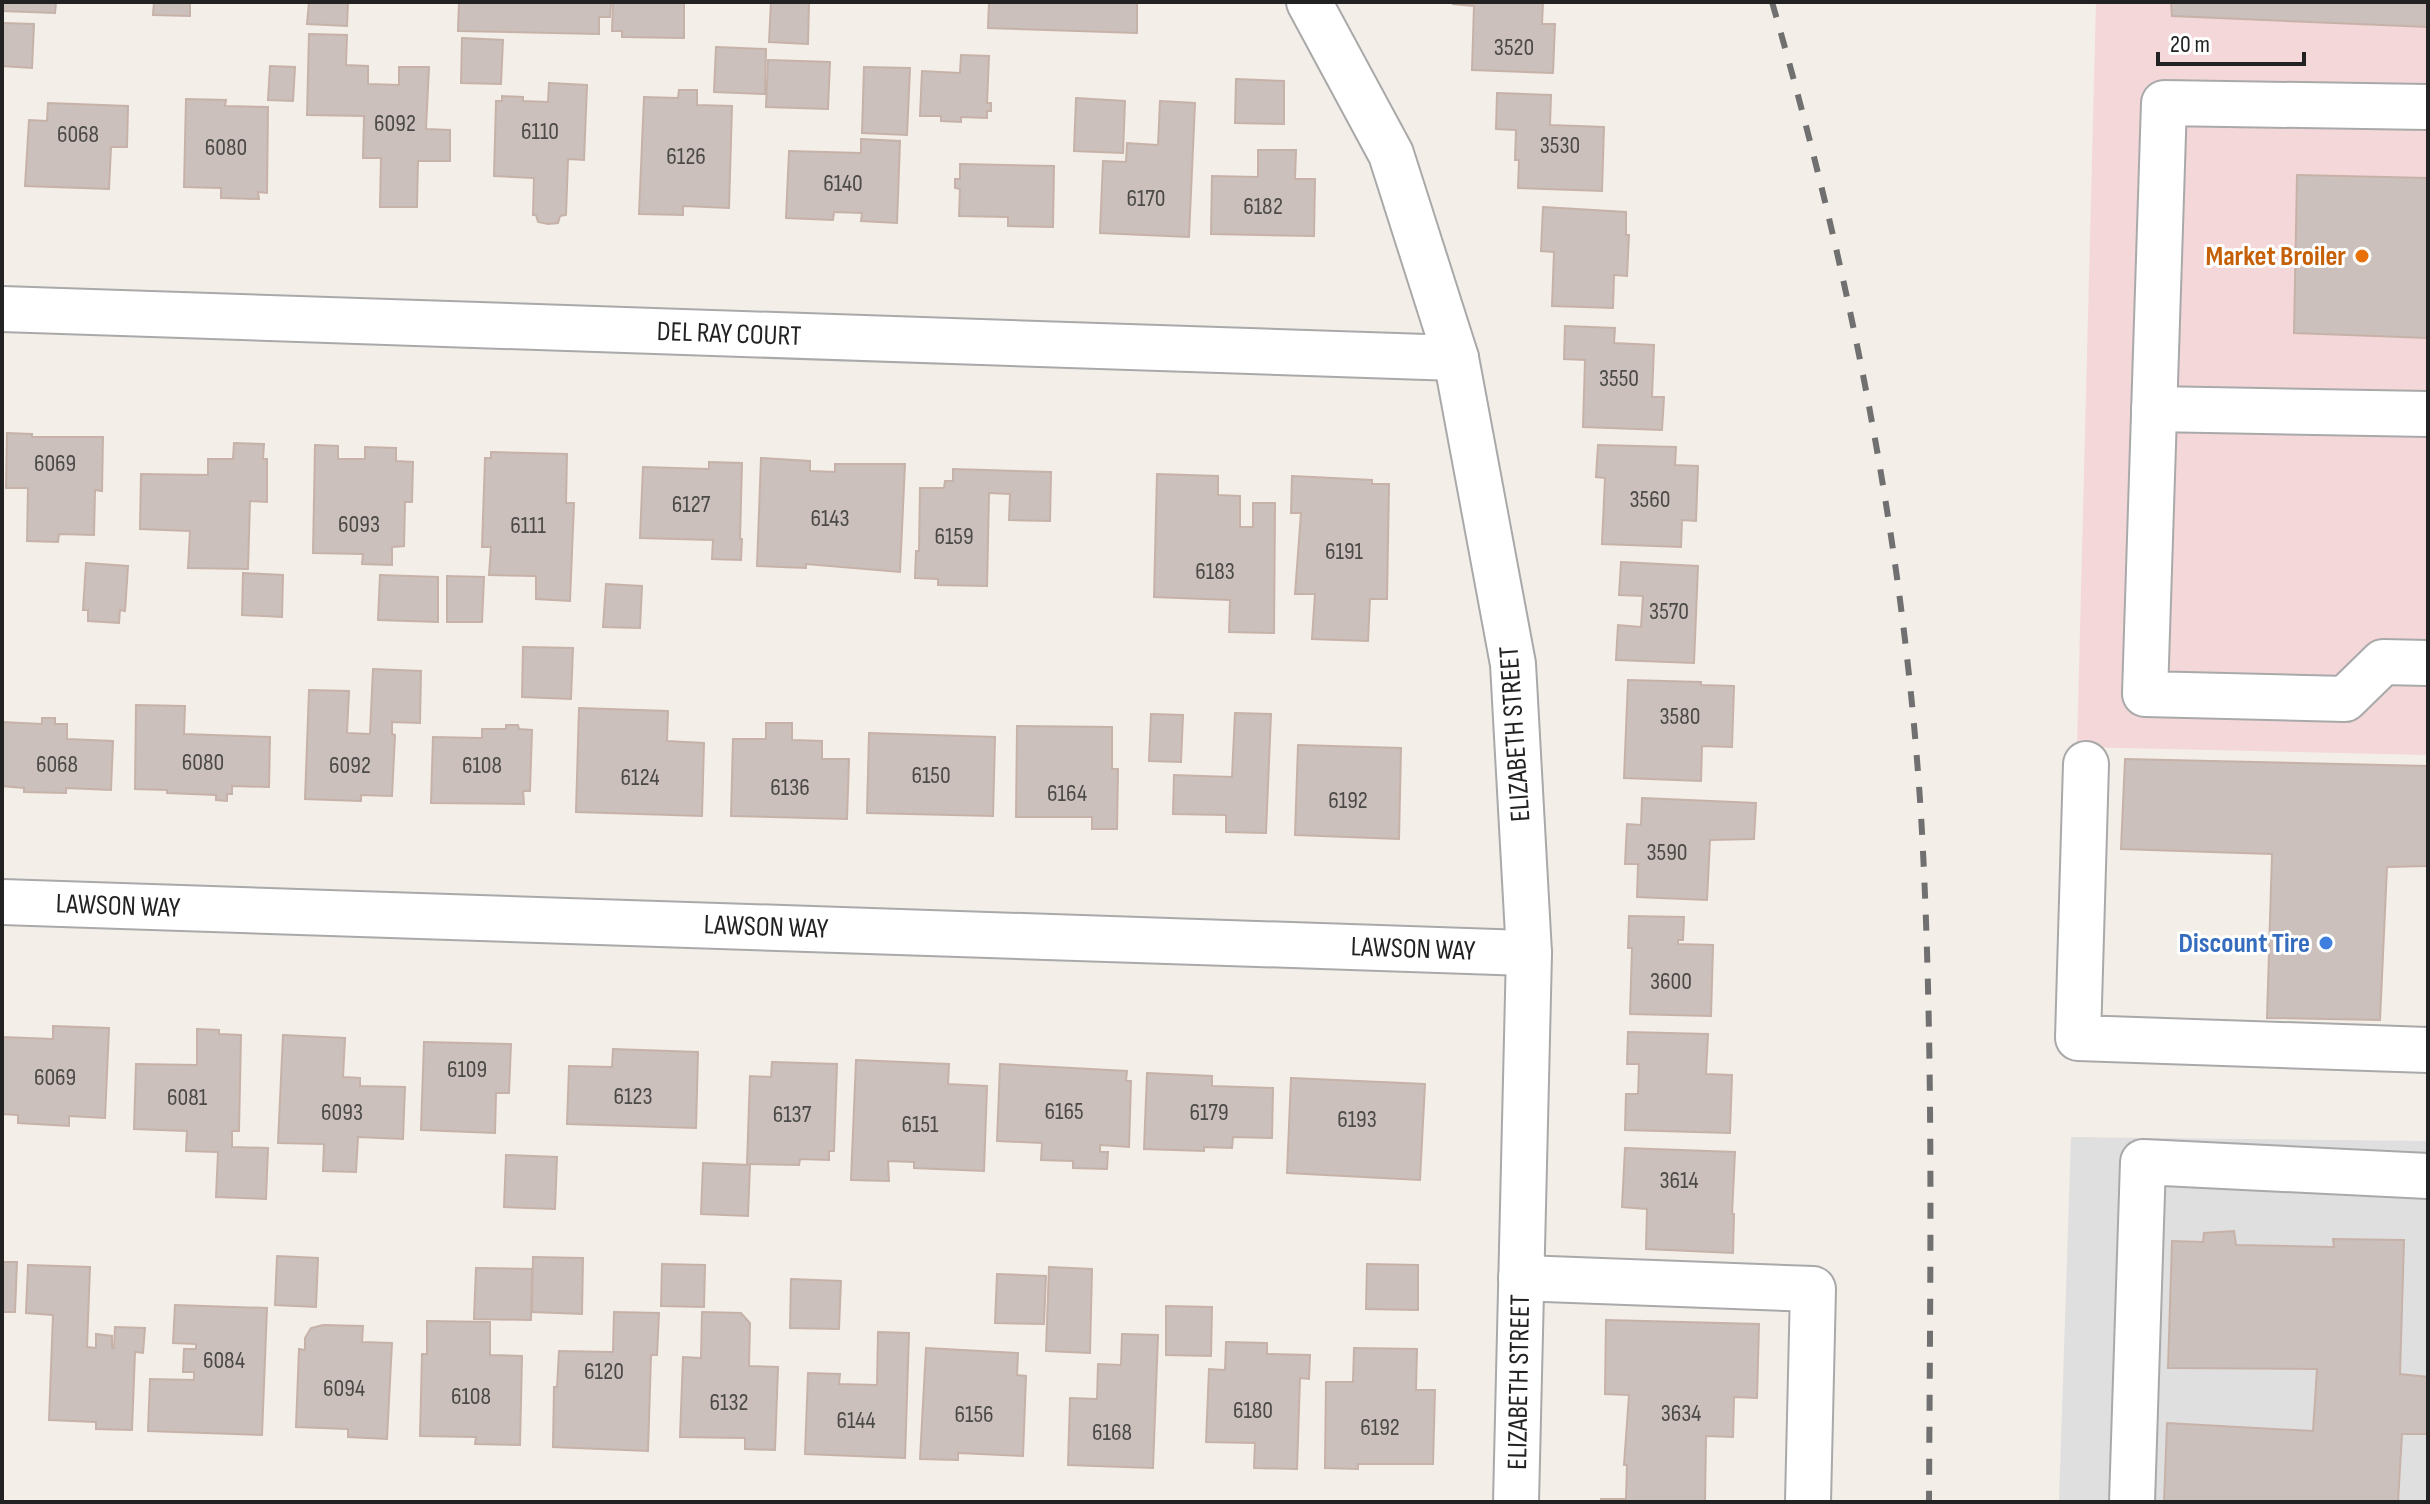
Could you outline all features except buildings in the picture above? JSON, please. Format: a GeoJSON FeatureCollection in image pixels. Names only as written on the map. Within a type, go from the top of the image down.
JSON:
{"type":"FeatureCollection","features":[{"type":"Feature","properties":{"kind":"street","name":"ELIZABETH STREET"},"geometry":{"type":"LineString","coordinates":[[1309,2],[1391,154],[1456,358],[1513,664],[1529,953],[1516,1502]]}},
{"type":"Feature","properties":{"kind":"street"},"geometry":{"type":"LineString","coordinates":[[2428,107],[2164,103],[2145,694],[2345,699],[2383,662],[2428,663]]}},
{"type":"Feature","properties":{"kind":"street","name":"DEL RAY COURT"},"geometry":{"type":"LineString","coordinates":[[2,309],[1456,358]]}},
{"type":"Feature","properties":{"kind":"street"},"geometry":{"type":"LineString","coordinates":[[2154,409],[2428,414]]}},
{"type":"Feature","properties":{"kind":"street"},"geometry":{"type":"LineString","coordinates":[[2086,764],[2078,1038],[2428,1050]]}},
{"type":"Feature","properties":{"kind":"street","name":"LAWSON WAY"},"geometry":{"type":"LineString","coordinates":[[2,902],[1529,953]]}},
{"type":"Feature","properties":{"kind":"street"},"geometry":{"type":"LineString","coordinates":[[2132,1502],[2143,1162],[2428,1176]]}},
{"type":"Feature","properties":{"kind":"street"},"geometry":{"type":"LineString","coordinates":[[1521,1278],[1813,1289],[1808,1502]]}},
{"type":"Feature","properties":{"kind":"shaded area"},"geometry":{"type":"Polygon","coordinates":[[[2096,2],[2428,2],[2428,755],[2077,747],[2096,2]]]}},
{"type":"Feature","properties":{"kind":"shaded area"},"geometry":{"type":"Polygon","coordinates":[[[2071,1137],[2428,1141],[2428,1502],[2059,1502],[2071,1137]]]}},
{"type":"Feature","properties":{"kind":"railway"},"geometry":{"type":"LineString","coordinates":[[1772,2],[1850,309],[1888,517],[1914,727],[1922,832],[1928,999],[1929,1502]]}},
{"type":"Feature","properties":{"kind":"place","name":"Market Broiler"},"geometry":{"type":"Point","coordinates":[2362,256]}},
{"type":"Feature","properties":{"kind":"place","name":"Discount Tire"},"geometry":{"type":"Point","coordinates":[2326,943]}}]}
